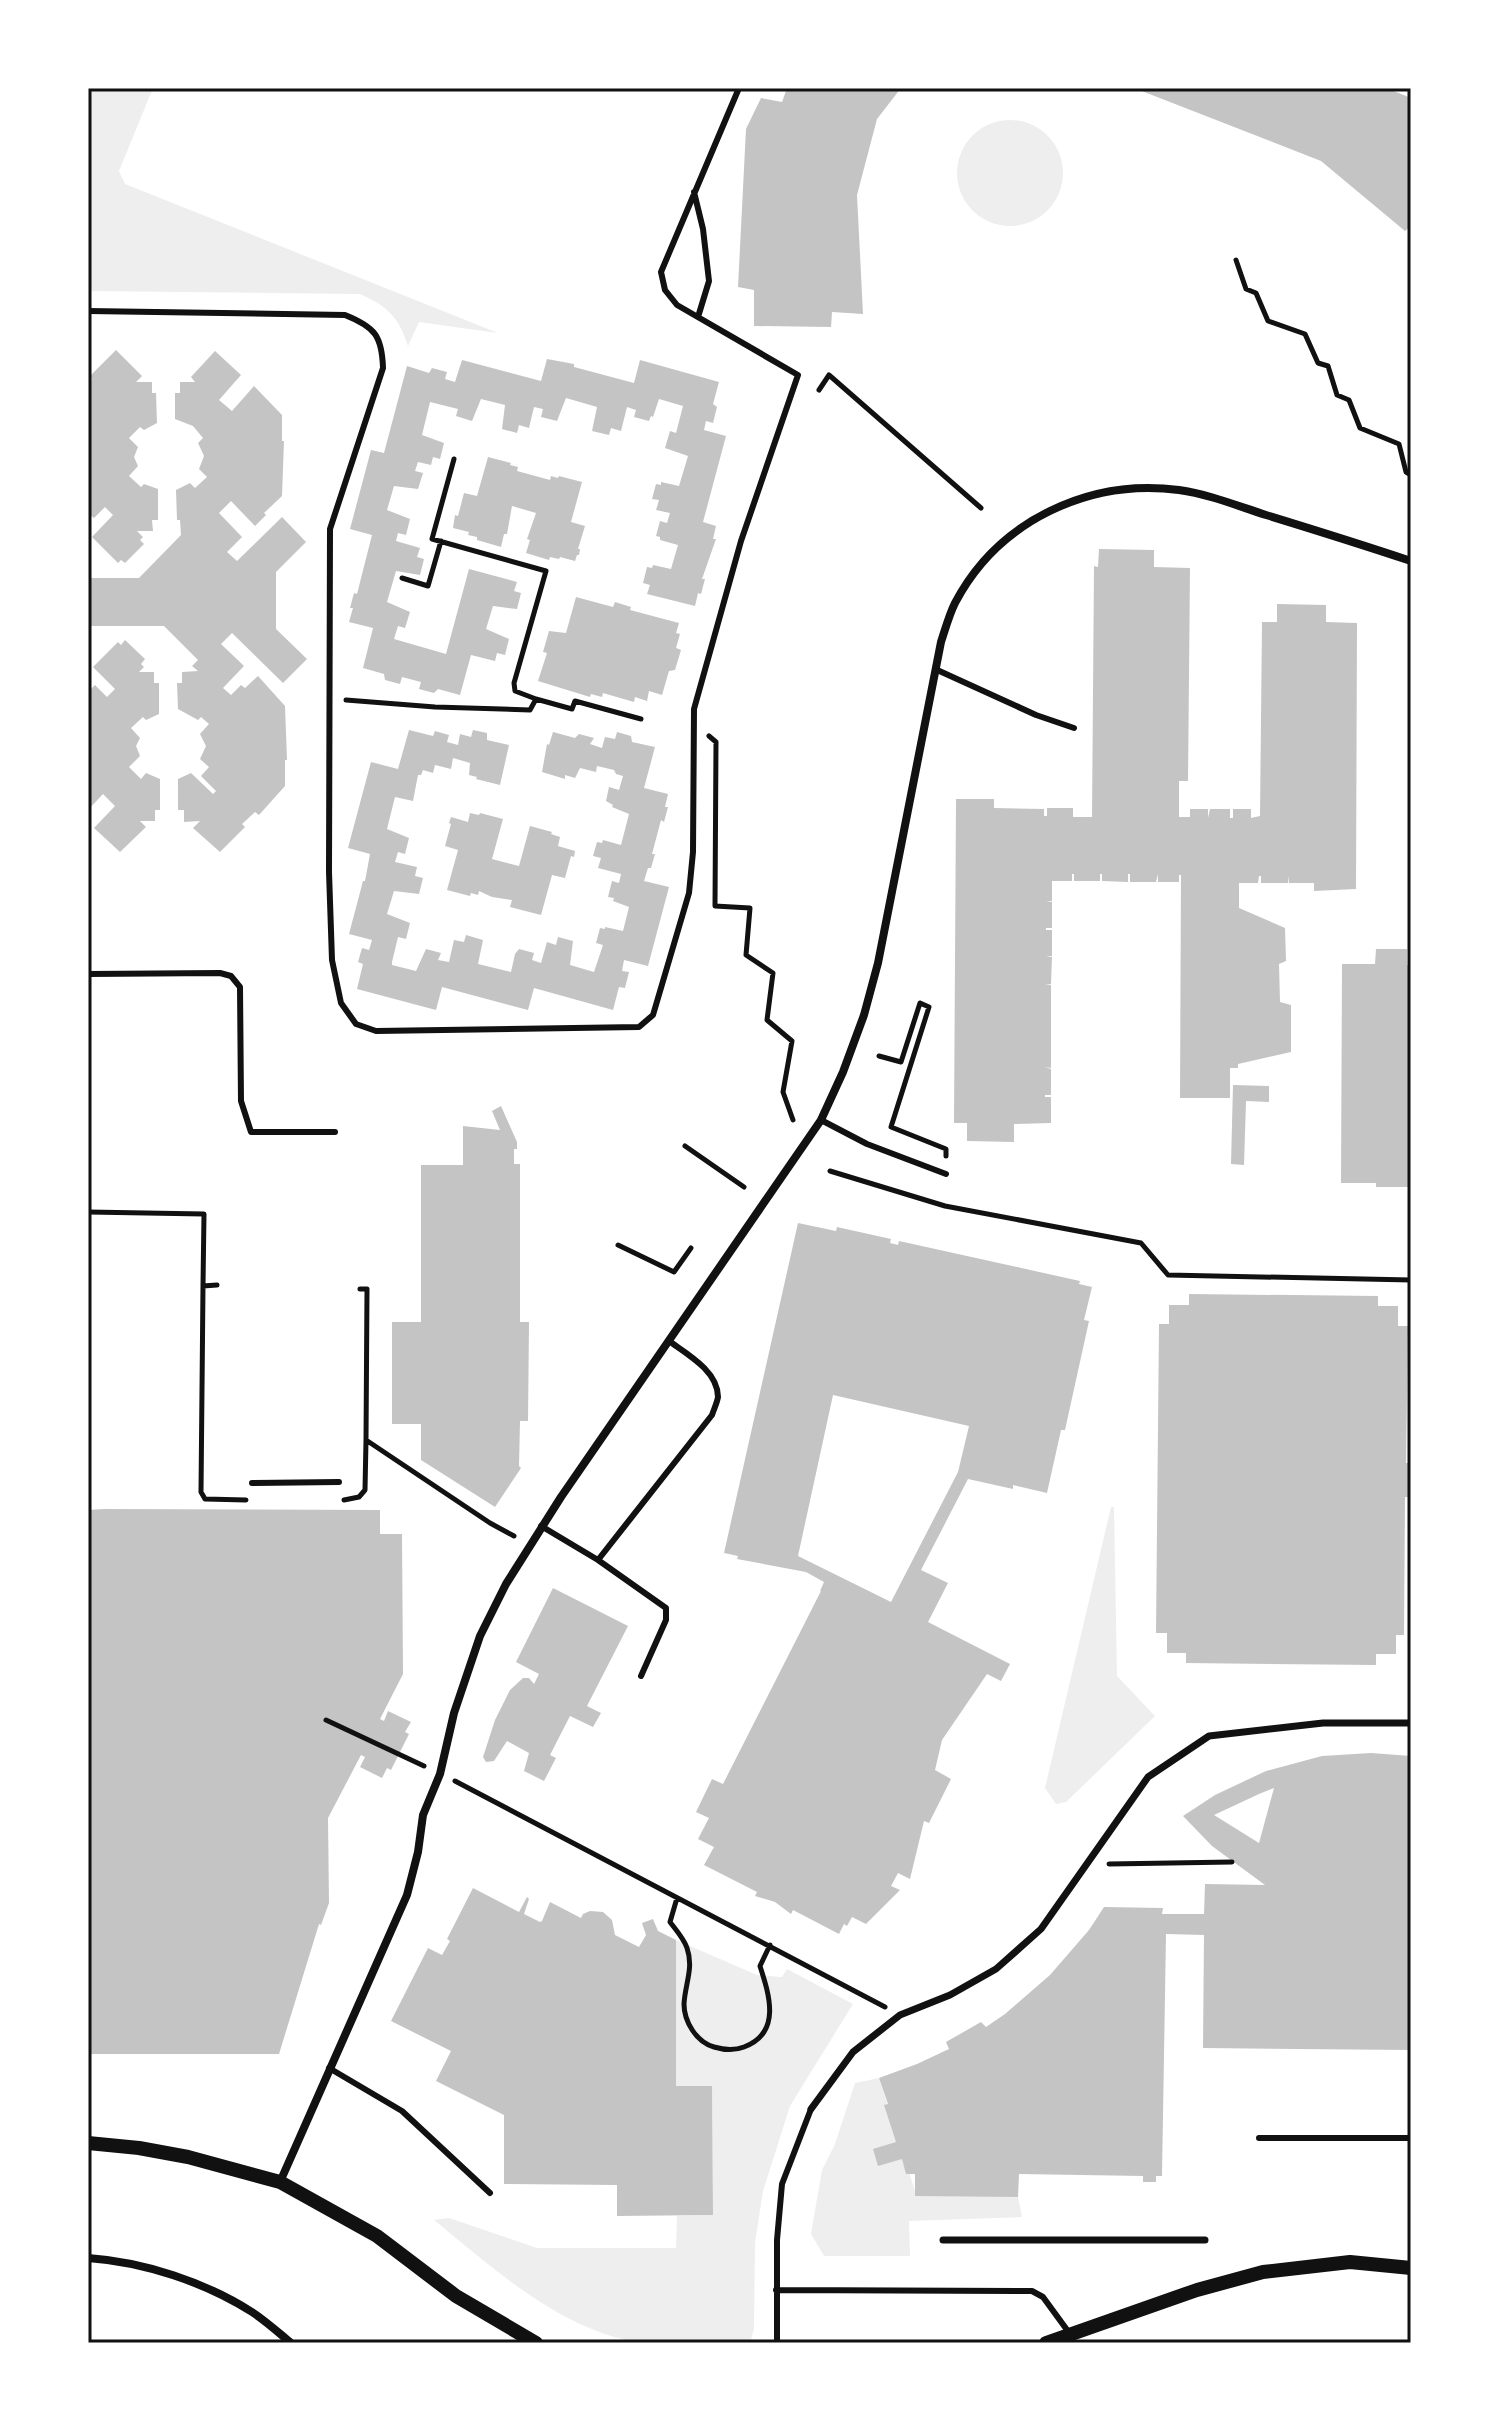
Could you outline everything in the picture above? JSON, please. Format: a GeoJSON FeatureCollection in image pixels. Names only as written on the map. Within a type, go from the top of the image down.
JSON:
{"type":"FeatureCollection","features":[{"type":"Feature","properties":{"kind":"street"},"geometry":{"type":"LineString","coordinates":[[280,2182],[407,1895],[423,1815],[440,1774],[454,1713],[480,1636],[506,1584],[541,1526],[821,1120],[843,1072],[864,1015],[878,963],[941,642],[955,603],[979,567],[1003,542],[1038,516],[1074,499],[1106,490],[1143,487],[1182,490],[1411,561]]}},
{"type":"Feature","properties":{"kind":"street"},"geometry":{"type":"LineString","coordinates":[[811,2109],[853,2052],[900,2015],[950,1995],[996,1969],[1041,1929],[1148,1777],[1209,1736],[1323,1723],[1411,1723]]}},
{"type":"Feature","properties":{"kind":"street"},"geometry":{"type":"LineString","coordinates":[[88,2143],[188,2157],[280,2182],[377,2236],[456,2296],[536,2343]]}},
{"type":"Feature","properties":{"kind":"street"},"geometry":{"type":"LineString","coordinates":[[943,2240],[1205,2240]]}},
{"type":"Feature","properties":{"kind":"street"},"geometry":{"type":"LineString","coordinates":[[88,2258],[114,2260],[165,2273],[217,2293],[253,2313],[291,2343]]}},
{"type":"Feature","properties":{"kind":"street"},"geometry":{"type":"LineString","coordinates":[[1046,2343],[1197,2290],[1263,2272],[1350,2262],[1411,2268]]}},
{"type":"Feature","properties":{"kind":"lane"},"geometry":{"type":"LineString","coordinates":[[88,311],[345,315],[364,322],[382,344],[383,368],[330,529],[329,872],[332,960],[341,1003],[356,1024],[376,1031],[639,1027],[653,1015],[689,893],[693,852],[694,709],[741,541],[798,375],[677,305],[665,290],[661,272],[739,88]]}},
{"type":"Feature","properties":{"kind":"lane"},"geometry":{"type":"LineString","coordinates":[[694,192],[703,229],[709,281],[698,317]]}},
{"type":"Feature","properties":{"kind":"lane"},"geometry":{"type":"LineString","coordinates":[[935,669],[1036,715],[1074,728]]}},
{"type":"Feature","properties":{"kind":"lane"},"geometry":{"type":"LineString","coordinates":[[88,974],[220,973],[231,976],[240,987],[241,1101],[251,1132],[335,1132]]}},
{"type":"Feature","properties":{"kind":"lane"},"geometry":{"type":"LineString","coordinates":[[821,1120],[867,1144],[946,1174]]}},
{"type":"Feature","properties":{"kind":"lane"},"geometry":{"type":"LineString","coordinates":[[598,1560],[712,1415],[718,1398],[715,1383],[696,1360],[669,1341]]}},
{"type":"Feature","properties":{"kind":"lane"},"geometry":{"type":"LineString","coordinates":[[252,1483],[339,1482]]}},
{"type":"Feature","properties":{"kind":"lane"},"geometry":{"type":"LineString","coordinates":[[541,1526],[598,1560],[666,1608],[666,1620],[641,1676]]}},
{"type":"Feature","properties":{"kind":"lane"},"geometry":{"type":"LineString","coordinates":[[329,2068],[402,2111],[490,2193]]}},
{"type":"Feature","properties":{"kind":"lane"},"geometry":{"type":"LineString","coordinates":[[777,2343],[777,2240],[782,2184],[811,2109]]}},
{"type":"Feature","properties":{"kind":"lane"},"geometry":{"type":"LineString","coordinates":[[1259,2138],[1411,2138]]}},
{"type":"Feature","properties":{"kind":"lane"},"geometry":{"type":"LineString","coordinates":[[776,2290],[1032,2291],[1043,2297],[1070,2334]]}},
{"type":"Feature","properties":{"kind":"path"},"geometry":{"type":"LineString","coordinates":[[1236,260],[1246,289],[1256,293],[1268,321],[1305,334],[1318,363],[1328,366],[1337,395],[1349,400],[1360,428],[1399,444],[1406,472],[1411,475]]}},
{"type":"Feature","properties":{"kind":"path"},"geometry":{"type":"LineString","coordinates":[[819,390],[829,375],[981,508]]}},
{"type":"Feature","properties":{"kind":"path"},"geometry":{"type":"LineString","coordinates":[[454,459],[432,539],[546,571],[514,683],[515,691],[572,709],[575,701],[641,719]]}},
{"type":"Feature","properties":{"kind":"path"},"geometry":{"type":"LineString","coordinates":[[402,578],[428,586],[441,541]]}},
{"type":"Feature","properties":{"kind":"path"},"geometry":{"type":"LineString","coordinates":[[329,699],[530,710],[536,699]]}},
{"type":"Feature","properties":{"kind":"path"},"geometry":{"type":"LineString","coordinates":[[693,723],[716,742],[715,906],[750,908],[746,955],[773,973],[767,1020],[792,1041],[783,1092],[793,1120]]}},
{"type":"Feature","properties":{"kind":"path"},"geometry":{"type":"LineString","coordinates":[[879,1056],[901,1062],[920,1003],[929,1007],[891,1127],[946,1149],[946,1174]]}},
{"type":"Feature","properties":{"kind":"path"},"geometry":{"type":"LineString","coordinates":[[685,1146],[744,1187]]}},
{"type":"Feature","properties":{"kind":"path"},"geometry":{"type":"LineString","coordinates":[[830,1171],[945,1206],[1141,1243],[1168,1275],[1411,1280]]}},
{"type":"Feature","properties":{"kind":"path"},"geometry":{"type":"LineString","coordinates":[[88,1212],[204,1214],[201,1492],[205,1499],[258,1500]]}},
{"type":"Feature","properties":{"kind":"path"},"geometry":{"type":"LineString","coordinates":[[618,1245],[674,1272],[691,1248]]}},
{"type":"Feature","properties":{"kind":"path"},"geometry":{"type":"LineString","coordinates":[[203,1286],[217,1285]]}},
{"type":"Feature","properties":{"kind":"path"},"geometry":{"type":"LineString","coordinates":[[336,1500],[359,1497],[365,1490],[367,1289],[360,1289]]}},
{"type":"Feature","properties":{"kind":"path"},"geometry":{"type":"LineString","coordinates":[[366,1440],[514,1536]]}},
{"type":"Feature","properties":{"kind":"path"},"geometry":{"type":"LineString","coordinates":[[326,1720],[440,1774],[900,2015]]}},
{"type":"Feature","properties":{"kind":"path"},"geometry":{"type":"LineString","coordinates":[[1084,1865],[1232,1862]]}},
{"type":"Feature","properties":{"kind":"path"},"geometry":{"type":"LineString","coordinates":[[677,1898],[670,1922],[687,1947],[691,1971],[684,2005],[689,2025],[696,2036],[710,2046],[728,2050],[746,2047],[762,2034],[771,2016],[770,1999],[760,1966],[770,1945]]}},
{"type":"Feature","properties":{"kind":"shaded area"},"geometry":{"type":"Polygon","coordinates":[[[88,88],[153,88],[119,171],[125,184],[498,333],[419,322],[408,346],[391,314],[360,294],[88,291],[88,88]]]}},
{"type":"Feature","properties":{"kind":"shaded area"},"geometry":{"type":"Polygon","coordinates":[[[1010,120],[1030,124],[1047,136],[1059,153],[1063,173],[1059,193],[1047,210],[1030,222],[1010,226],[990,222],[973,210],[961,193],[957,173],[961,153],[973,136],[990,124],[1010,120]]]}},
{"type":"Feature","properties":{"kind":"shaded area"},"geometry":{"type":"Polygon","coordinates":[[[1111,1507],[1114,1507],[1117,1676],[1155,1716],[1066,1802],[1056,1804],[1045,1788],[1111,1507]]]}},
{"type":"Feature","properties":{"kind":"shaded area"},"geometry":{"type":"Polygon","coordinates":[[[676,1940],[757,1975],[782,1977],[787,1969],[853,2004],[790,2106],[763,2191],[755,2243],[754,2329],[750,2343],[645,2343],[587,2327],[559,2313],[506,2278],[434,2220],[449,2218],[537,2248],[676,2248],[677,2216],[713,2215],[712,2087],[676,2086],[676,1940]]]}},
{"type":"Feature","properties":{"kind":"shaded area"},"geometry":{"type":"Polygon","coordinates":[[[879,2078],[915,2191],[1018,2197],[1022,2217],[909,2221],[910,2256],[824,2256],[811,2234],[822,2170],[835,2144],[855,2083],[879,2078]]]}},
{"type":"Feature","properties":{"kind":"building"},"geometry":{"type":"Polygon","coordinates":[[[787,88],[901,88],[877,119],[857,195],[863,314],[832,312],[831,327],[754,326],[754,290],[738,287],[746,129],[761,98],[782,102],[787,88]]]}},
{"type":"Feature","properties":{"kind":"building"},"geometry":{"type":"Polygon","coordinates":[[[1134,88],[1386,88],[1411,98],[1411,226],[1405,231],[1321,161],[1134,88]]]}},
{"type":"Feature","properties":{"kind":"building"},"geometry":{"type":"Polygon","coordinates":[[[116,350],[142,376],[136,382],[152,382],[152,393],[156,393],[157,423],[144,430],[140,427],[129,438],[138,447],[134,457],[138,466],[129,476],[141,487],[144,484],[158,489],[158,520],[152,520],[153,531],[137,531],[143,537],[140,540],[144,544],[125,563],[121,560],[118,563],[92,537],[113,515],[105,507],[94,518],[88,517],[88,383],[92,379],[89,377],[116,350]]]}},
{"type":"Feature","properties":{"kind":"building"},"geometry":{"type":"Polygon","coordinates":[[[215,351],[241,375],[219,400],[232,411],[254,386],[282,415],[284,441],[282,496],[264,513],[266,515],[255,526],[231,501],[219,513],[242,537],[227,552],[237,561],[282,517],[306,542],[276,572],[276,629],[307,659],[283,683],[232,633],[221,644],[244,666],[223,688],[231,695],[241,685],[245,688],[258,676],[285,706],[287,760],[285,786],[259,815],[255,812],[242,824],[245,827],[220,852],[193,828],[200,821],[184,822],[184,810],[178,810],[178,779],[191,773],[213,794],[216,791],[201,776],[209,767],[200,759],[206,746],[200,734],[209,724],[201,717],[198,720],[178,709],[177,683],[182,683],[182,672],[198,671],[192,666],[198,660],[164,626],[88,626],[88,578],[139,578],[181,535],[176,490],[190,483],[195,488],[207,477],[199,469],[204,456],[198,443],[203,438],[193,426],[175,419],[175,393],[180,393],[180,382],[195,382],[191,377],[215,351]]]}},
{"type":"Feature","properties":{"kind":"building"},"geometry":{"type":"Polygon","coordinates":[[[547,359],[634,383],[640,360],[719,382],[713,404],[717,407],[713,423],[706,421],[704,430],[726,436],[703,522],[716,526],[713,539],[716,539],[695,606],[647,594],[650,585],[643,583],[647,567],[652,568],[653,565],[671,569],[678,545],[656,536],[660,521],[667,523],[670,513],[656,510],[659,500],[652,499],[656,484],[661,485],[661,482],[679,486],[688,456],[665,448],[670,431],[676,433],[683,406],[659,399],[649,421],[634,417],[636,410],[627,407],[621,431],[611,428],[609,435],[592,431],[597,407],[566,398],[557,421],[541,417],[543,409],[534,407],[529,428],[519,425],[517,433],[502,429],[505,405],[481,399],[472,421],[456,416],[458,409],[430,402],[422,435],[444,443],[440,459],[433,457],[431,465],[418,462],[415,471],[423,473],[418,489],[394,486],[387,510],[410,519],[406,535],[398,533],[396,541],[420,548],[417,557],[424,559],[420,575],[396,571],[387,602],[410,612],[405,628],[398,626],[394,639],[446,654],[469,569],[517,582],[514,591],[521,593],[517,609],[493,606],[486,629],[509,639],[505,655],[497,653],[495,661],[471,655],[460,695],[438,689],[434,693],[419,689],[421,682],[402,677],[400,684],[385,680],[384,674],[363,668],[373,628],[349,622],[353,608],[350,608],[354,593],[357,594],[372,535],[350,529],[371,450],[384,453],[407,366],[429,373],[432,368],[447,372],[445,379],[455,382],[462,360],[541,381],[547,359]]]}},
{"type":"Feature","properties":{"kind":"building"},"geometry":{"type":"Polygon","coordinates":[[[488,457],[511,463],[518,467],[517,471],[550,480],[551,476],[559,476],[582,482],[571,522],[585,526],[575,561],[560,557],[550,557],[549,560],[526,553],[530,540],[527,539],[536,513],[512,506],[507,534],[504,534],[501,547],[453,528],[464,493],[477,496],[488,457]]]}},
{"type":"Feature","properties":{"kind":"building"},"geometry":{"type":"Polygon","coordinates":[[[1099,549],[1154,550],[1154,567],[1190,568],[1188,781],[1179,781],[1179,817],[1190,817],[1190,809],[1208,809],[1208,818],[1210,809],[1230,809],[1230,818],[1233,818],[1233,809],[1251,809],[1251,818],[1260,816],[1262,622],[1277,622],[1277,604],[1326,605],[1326,622],[1357,623],[1356,889],[1314,891],[1314,883],[1289,883],[1289,876],[1288,883],[1261,883],[1259,876],[1258,883],[1239,883],[1239,908],[1285,928],[1286,961],[1279,964],[1280,1002],[1291,1005],[1291,1052],[1230,1068],[1230,1098],[1180,1098],[1181,875],[1179,882],[1158,882],[1158,874],[1156,882],[1130,882],[1130,874],[1128,882],[1102,881],[1102,874],[1100,881],[1074,881],[1072,874],[1072,881],[1052,881],[1052,901],[1046,902],[1052,902],[1052,928],[1046,928],[1052,930],[1052,956],[1046,956],[1052,957],[1051,984],[1045,984],[1051,985],[1051,1068],[1045,1067],[1051,1069],[1051,1095],[1045,1097],[1051,1097],[1051,1123],[1014,1124],[1014,1142],[967,1141],[967,1123],[954,1123],[956,799],[994,799],[994,808],[1044,809],[1044,816],[1047,816],[1047,808],[1073,808],[1073,817],[1092,817],[1094,566],[1098,567],[1099,549]]]}},
{"type":"Feature","properties":{"kind":"building"},"geometry":{"type":"Polygon","coordinates":[[[576,597],[613,607],[615,602],[631,607],[630,610],[679,623],[676,648],[681,650],[675,670],[669,671],[662,695],[649,691],[647,701],[635,697],[634,702],[603,693],[602,697],[591,694],[590,697],[538,681],[547,653],[543,652],[549,631],[566,633],[576,597]]]}},
{"type":"Feature","properties":{"kind":"building"},"geometry":{"type":"Polygon","coordinates":[[[125,640],[145,659],[141,664],[144,667],[139,672],[154,672],[154,683],[159,683],[159,714],[146,720],[143,717],[131,728],[140,738],[136,746],[140,756],[129,767],[141,779],[146,773],[160,779],[160,810],[155,810],[155,821],[140,821],[146,827],[120,852],[94,828],[115,806],[103,794],[88,810],[88,686],[91,689],[95,685],[107,697],[115,689],[93,667],[118,642],[121,645],[125,640]]]}},
{"type":"Feature","properties":{"kind":"building"},"geometry":{"type":"Polygon","coordinates":[[[409,730],[433,736],[435,731],[449,735],[447,742],[458,745],[460,734],[471,737],[473,730],[487,733],[487,740],[509,745],[500,785],[469,775],[470,763],[453,758],[451,769],[435,765],[433,773],[423,770],[418,775],[413,801],[395,797],[387,829],[409,838],[405,854],[398,852],[395,862],[417,867],[415,876],[423,878],[419,894],[394,891],[387,914],[410,923],[406,939],[398,937],[392,965],[416,971],[426,949],[441,953],[438,960],[449,962],[454,940],[464,942],[466,935],[483,940],[478,964],[511,972],[519,949],[534,953],[532,960],[541,963],[547,942],[556,945],[558,937],[573,941],[570,965],[594,972],[603,945],[596,943],[600,928],[623,931],[629,907],[608,897],[612,881],[619,883],[621,874],[598,868],[601,858],[593,856],[597,842],[602,843],[603,840],[621,845],[629,814],[606,801],[609,787],[619,790],[623,776],[597,766],[596,772],[580,768],[575,778],[565,775],[565,779],[542,772],[547,744],[553,732],[575,738],[579,734],[594,738],[590,744],[602,748],[605,737],[615,739],[617,732],[631,736],[632,742],[655,747],[644,788],[668,794],[665,807],[668,807],[664,822],[661,820],[651,868],[648,868],[644,881],[669,887],[648,966],[624,960],[622,971],[629,972],[625,988],[619,987],[613,1010],[534,988],[528,1010],[442,987],[436,1010],[357,989],[363,964],[358,962],[362,948],[369,950],[372,940],[349,934],[370,854],[348,848],[371,762],[398,769],[409,730]]]}},
{"type":"Feature","properties":{"kind":"building"},"geometry":{"type":"Polygon","coordinates":[[[470,813],[503,819],[492,859],[519,866],[530,826],[552,832],[560,837],[558,846],[575,851],[565,878],[552,875],[541,915],[510,907],[512,900],[479,891],[478,895],[471,893],[470,896],[447,890],[458,850],[445,846],[449,823],[451,817],[468,822],[470,813]]]}},
{"type":"Feature","properties":{"kind":"building"},"geometry":{"type":"Polygon","coordinates":[[[1376,949],[1407,949],[1407,965],[1411,965],[1411,1187],[1341,1183],[1342,964],[1375,964],[1376,949]]]}},
{"type":"Feature","properties":{"kind":"building"},"geometry":{"type":"Polygon","coordinates":[[[1233,1085],[1269,1086],[1269,1102],[1246,1101],[1244,1165],[1231,1164],[1233,1085]]]}},
{"type":"Feature","properties":{"kind":"building"},"geometry":{"type":"Polygon","coordinates":[[[501,1106],[517,1142],[514,1164],[520,1164],[520,1322],[529,1322],[528,1421],[520,1421],[521,1468],[495,1507],[421,1460],[421,1424],[392,1424],[392,1322],[421,1322],[421,1165],[463,1165],[463,1126],[500,1130],[492,1111],[501,1106]]]}},
{"type":"Feature","properties":{"kind":"building"},"geometry":{"type":"Polygon","coordinates":[[[798,1223],[836,1231],[837,1227],[891,1239],[890,1243],[898,1245],[899,1241],[1080,1281],[1079,1284],[1092,1287],[1084,1320],[1089,1321],[1065,1430],[1061,1430],[1047,1493],[968,1479],[921,1570],[948,1583],[928,1622],[1010,1664],[1001,1681],[987,1674],[942,1740],[935,1770],[951,1779],[929,1823],[924,1821],[910,1879],[898,1873],[891,1886],[900,1890],[866,1924],[852,1917],[839,1934],[793,1910],[791,1914],[775,1902],[755,1896],[757,1892],[704,1865],[714,1847],[698,1839],[709,1818],[696,1812],[712,1779],[723,1784],[824,1582],[806,1572],[737,1559],[738,1556],[724,1553],[798,1223]],[[833,1395],[798,1556],[891,1602],[958,1472],[969,1426],[833,1395]]]}},
{"type":"Feature","properties":{"kind":"building"},"geometry":{"type":"Polygon","coordinates":[[[1189,1294],[1378,1296],[1378,1306],[1398,1306],[1398,1326],[1408,1326],[1406,1463],[1411,1463],[1411,1497],[1405,1497],[1404,1635],[1396,1635],[1396,1654],[1376,1654],[1376,1665],[1186,1663],[1186,1653],[1167,1653],[1167,1633],[1156,1633],[1159,1324],[1169,1324],[1169,1305],[1189,1305],[1189,1294]]]}},
{"type":"Feature","properties":{"kind":"building"},"geometry":{"type":"Polygon","coordinates":[[[88,1510],[380,1510],[380,1534],[402,1534],[403,1674],[380,1719],[384,1721],[388,1711],[411,1722],[405,1732],[409,1734],[391,1770],[387,1768],[382,1778],[360,1767],[365,1757],[361,1755],[328,1818],[329,1903],[319,1924],[279,2054],[88,2054],[88,1510]]]}},
{"type":"Feature","properties":{"kind":"building"},"geometry":{"type":"Polygon","coordinates":[[[553,1588],[628,1626],[587,1706],[601,1713],[593,1727],[570,1716],[550,1755],[556,1758],[544,1781],[524,1771],[529,1753],[507,1741],[494,1761],[486,1762],[483,1757],[495,1720],[510,1690],[523,1678],[529,1678],[534,1684],[539,1674],[516,1662],[553,1588]]]}},
{"type":"Feature","properties":{"kind":"building"},"geometry":{"type":"Polygon","coordinates":[[[1371,1753],[1411,1756],[1411,2050],[1203,2048],[1204,1935],[1166,1934],[1162,2176],[1156,2176],[1156,2182],[1143,2182],[1143,2176],[1019,2174],[1018,2197],[915,2196],[915,2174],[906,2174],[902,2159],[878,2166],[873,2149],[896,2142],[879,2078],[949,2049],[946,2042],[981,2022],[986,2027],[1005,2014],[1050,1975],[1089,1930],[1104,1907],[1163,1908],[1162,1914],[1204,1914],[1205,1884],[1265,1885],[1212,1846],[1183,1816],[1215,1795],[1266,1771],[1322,1756],[1371,1753]],[[1274,1788],[1214,1815],[1259,1843],[1274,1788]]]}},
{"type":"Feature","properties":{"kind":"building"},"geometry":{"type":"Polygon","coordinates":[[[473,1888],[519,1912],[527,1897],[524,1914],[540,1922],[550,1902],[581,1918],[590,1911],[603,1912],[612,1920],[615,1935],[639,1947],[646,1935],[642,1923],[653,1919],[658,1931],[676,1940],[676,2086],[712,2086],[713,2215],[617,2216],[617,2185],[504,2184],[504,2115],[436,2081],[451,2051],[391,2021],[428,1948],[442,1955],[473,1888]]]}}]}
